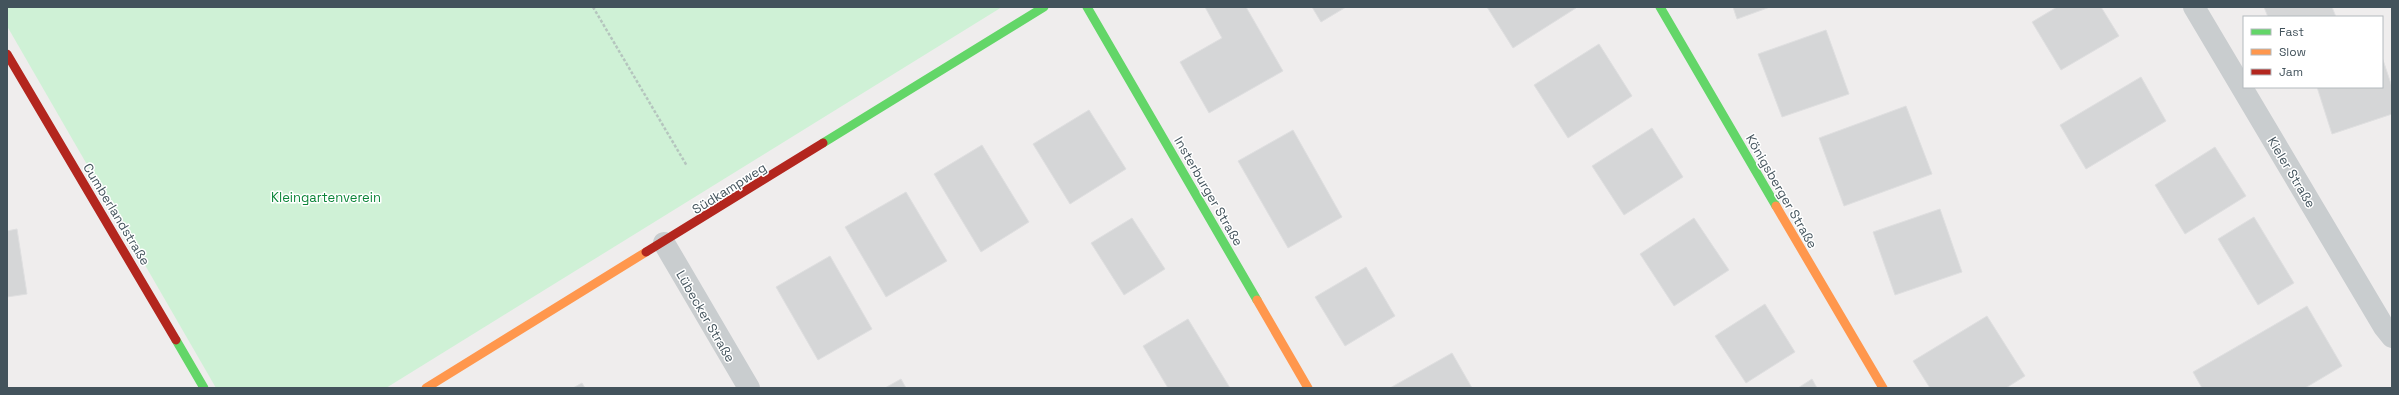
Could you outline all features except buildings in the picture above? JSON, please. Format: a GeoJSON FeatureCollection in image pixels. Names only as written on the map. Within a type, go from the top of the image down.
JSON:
{"type":"FeatureCollection","features":[{"type":"Feature","properties":{"kind":"street","name":"Südkampweg"},"geometry":{"type":"LineString","coordinates":[[426,388],[664,243],[1044,7]]}},
{"type":"Feature","properties":{"kind":"street","name":"Insterburger Straße"},"geometry":{"type":"LineString","coordinates":[[1087,7],[1308,388]]}},
{"type":"Feature","properties":{"kind":"street","name":"Königsberger Straße"},"geometry":{"type":"LineString","coordinates":[[1660,7],[1883,388]]}},
{"type":"Feature","properties":{"kind":"street","name":"Kieler Straße"},"geometry":{"type":"LineString","coordinates":[[2194,7],[2384,327],[2392,337]]}},
{"type":"Feature","properties":{"kind":"street","name":"Cumberlandstraße"},"geometry":{"type":"LineString","coordinates":[[7,54],[204,388]]}},
{"type":"Feature","properties":{"kind":"street","name":"Lübecker Straße"},"geometry":{"type":"LineString","coordinates":[[664,243],[749,388]]}},
{"type":"Feature","properties":{"kind":"path"},"geometry":{"type":"LineString","coordinates":[[593,7],[687,166]]}},
{"type":"Feature","properties":{"kind":"green space","name":"Kleingartenverein"},"geometry":{"type":"Polygon","coordinates":[[[7,7],[1002,7],[386,388],[216,388],[7,26],[7,7]]]}},
{"type":"Feature","properties":{"kind":"traffic: fast"},"geometry":{"type":"LineString","coordinates":[[823,143],[1044,7]]}},
{"type":"Feature","properties":{"kind":"traffic: fast"},"geometry":{"type":"LineString","coordinates":[[1087,7],[1257,300]]}},
{"type":"Feature","properties":{"kind":"traffic: fast"},"geometry":{"type":"LineString","coordinates":[[1660,7],[1776,206]]}},
{"type":"Feature","properties":{"kind":"traffic: fast"},"geometry":{"type":"LineString","coordinates":[[176,340],[204,388]]}},
{"type":"Feature","properties":{"kind":"traffic: slow"},"geometry":{"type":"LineString","coordinates":[[1776,206],[1883,388]]}},
{"type":"Feature","properties":{"kind":"traffic: slow"},"geometry":{"type":"LineString","coordinates":[[426,388],[646,252]]}},
{"type":"Feature","properties":{"kind":"traffic: slow"},"geometry":{"type":"LineString","coordinates":[[1257,300],[1308,388]]}},
{"type":"Feature","properties":{"kind":"traffic: jam"},"geometry":{"type":"LineString","coordinates":[[7,54],[176,340]]}},
{"type":"Feature","properties":{"kind":"traffic: jam"},"geometry":{"type":"LineString","coordinates":[[646,252],[823,143]]}}]}
